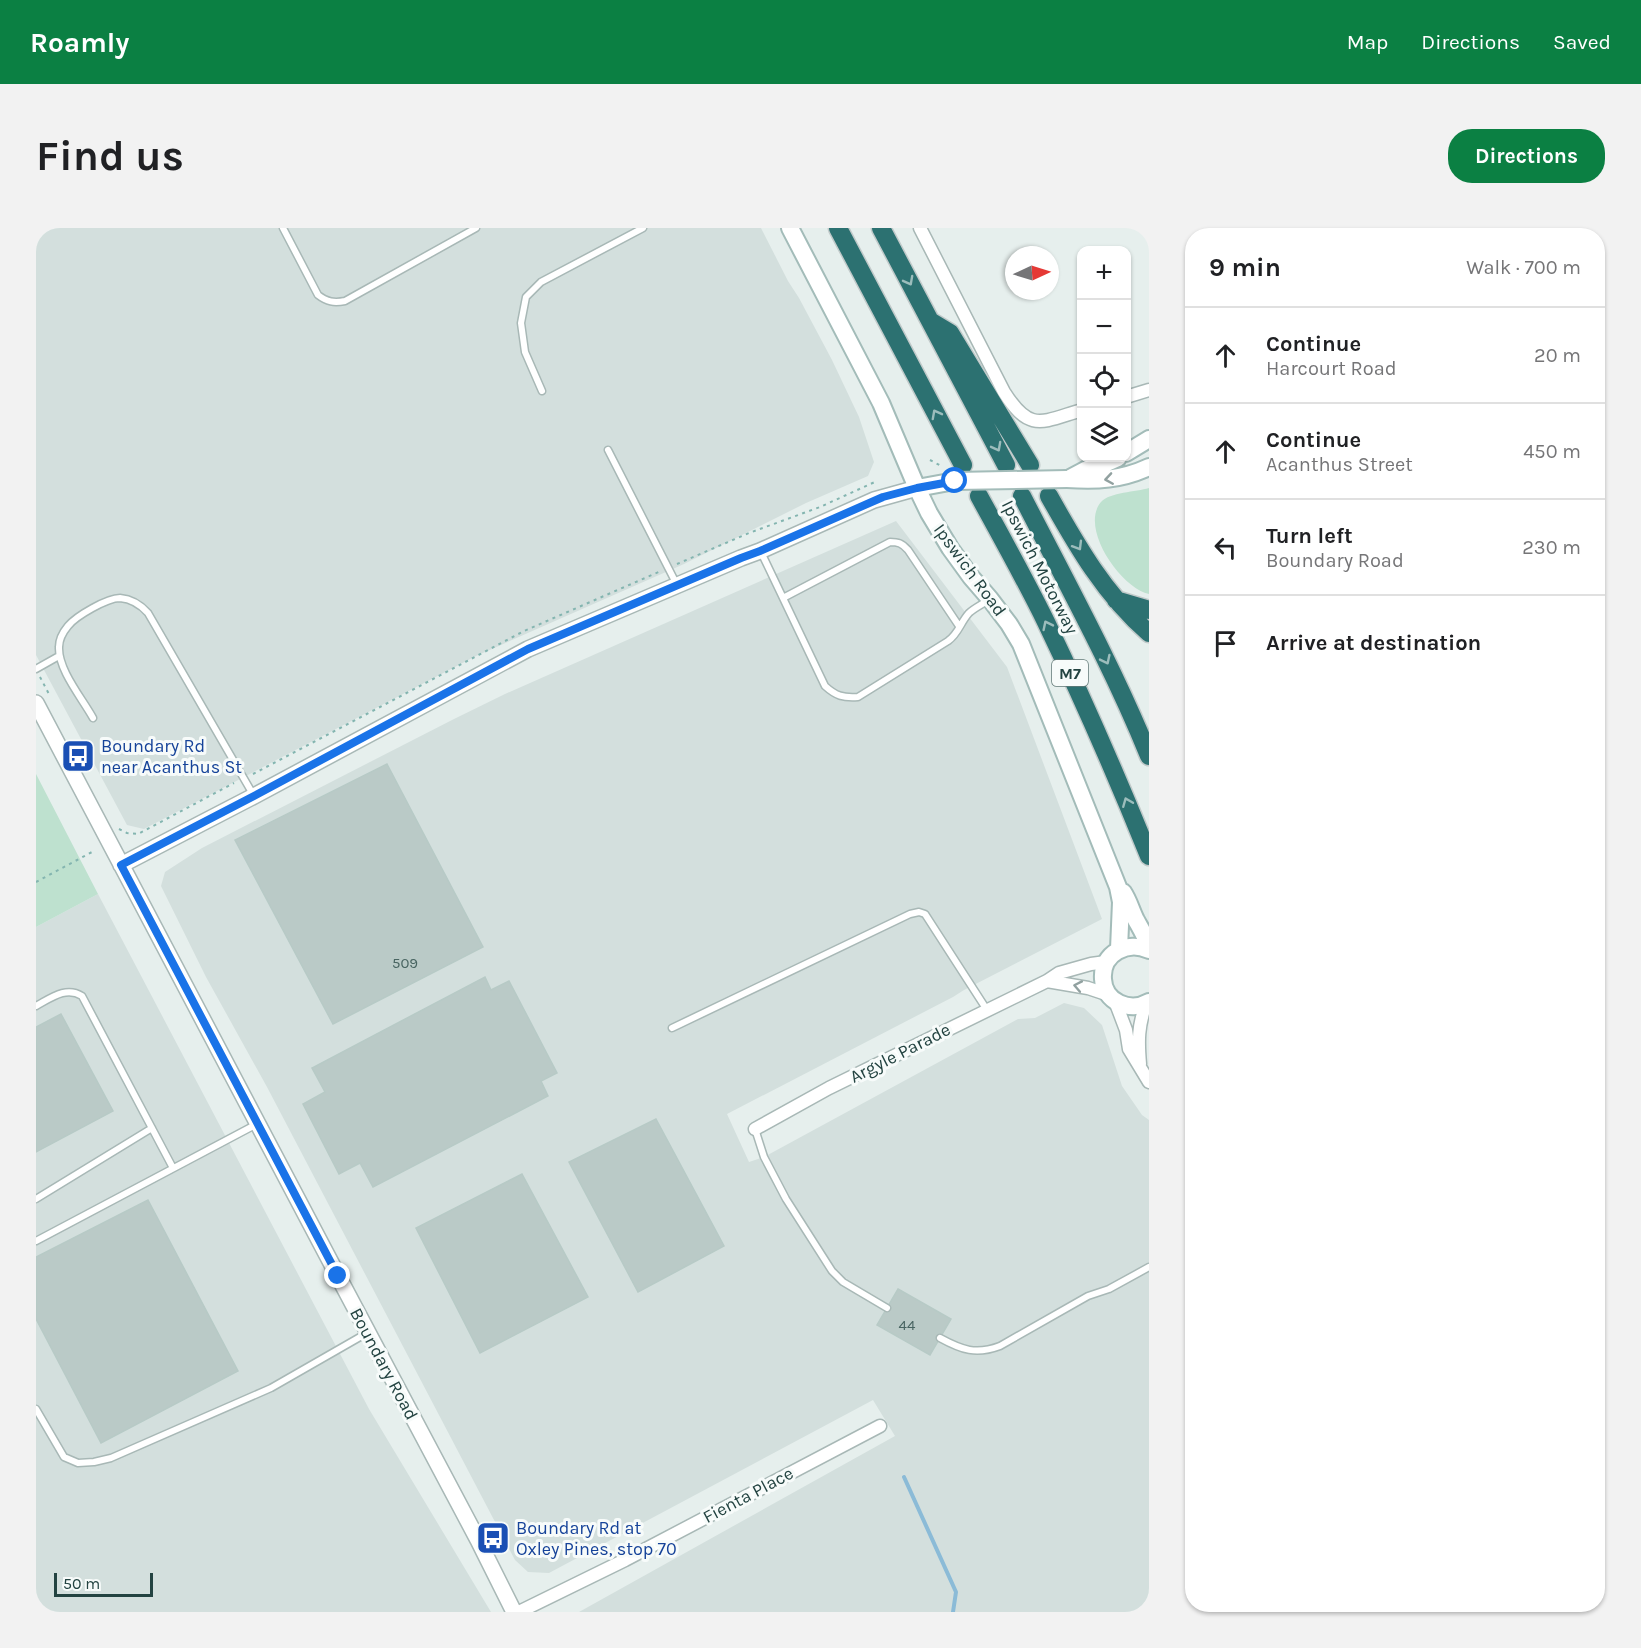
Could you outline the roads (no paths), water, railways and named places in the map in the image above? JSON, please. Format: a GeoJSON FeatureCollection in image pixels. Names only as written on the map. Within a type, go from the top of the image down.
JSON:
{"type":"FeatureCollection","features":[{"type":"Feature","properties":{"kind":"highway"},"geometry":{"type":"LineString","coordinates":[[838,228],[955,472]]}},
{"type":"Feature","properties":{"kind":"highway"},"geometry":{"type":"LineString","coordinates":[[881,228],[1006,465]]}},
{"type":"Feature","properties":{"kind":"highway"},"geometry":{"type":"LineString","coordinates":[[930,321],[950,333],[1030,465]]}},
{"type":"Feature","properties":{"kind":"highway","name":"Ipswich Motorway"},"geometry":{"type":"LineString","coordinates":[[979,496],[1070,672],[1149,856]]}},
{"type":"Feature","properties":{"kind":"highway","name":"Ipswich Motorway"},"geometry":{"type":"LineString","coordinates":[[1022,496],[1094,634],[1149,756]]}},
{"type":"Feature","properties":{"kind":"highway"},"geometry":{"type":"LineString","coordinates":[[1049,496],[1085,558],[1114,599],[1149,633]]}},
{"type":"Feature","properties":{"kind":"highway"},"geometry":{"type":"LineString","coordinates":[[1114,599],[1149,610]]}},
{"type":"Feature","properties":{"kind":"main road","name":"Ipswich Road"},"geometry":{"type":"LineString","coordinates":[[790,228],[881,403],[917,488],[950,548],[970,577],[1009,624],[1021,644],[1118,887],[1121,902],[1119,949]]}},
{"type":"Feature","properties":{"kind":"main road"},"geometry":{"type":"LineString","coordinates":[[1131,450],[1149,440]]}},
{"type":"Feature","properties":{"kind":"main road"},"geometry":{"type":"LineString","coordinates":[[1067,479],[1109,462]]}},
{"type":"Feature","properties":{"kind":"main road"},"geometry":{"type":"LineString","coordinates":[[917,488],[955,472],[1096,481],[1136,473],[1149,467]]}},
{"type":"Feature","properties":{"kind":"main road","name":"Ipswich Road"},"geometry":{"type":"LineString","coordinates":[[1118,887],[1128,900],[1136,920],[1146,935],[1149,949]]}},
{"type":"Feature","properties":{"kind":"main road"},"geometry":{"type":"LineString","coordinates":[[1148,1003],[1130,1007],[1112,998],[1104,987],[1103,979],[1106,962],[1119,949],[1135,946],[1149,949]]}},
{"type":"Feature","properties":{"kind":"street"},"geometry":{"type":"LineString","coordinates":[[920,228],[1013,408],[1029,420],[1044,421],[1077,411]]}},
{"type":"Feature","properties":{"kind":"street"},"geometry":{"type":"LineString","coordinates":[[1131,395],[1149,390]]}},
{"type":"Feature","properties":{"kind":"street"},"geometry":{"type":"LineString","coordinates":[[121,865],[528,649],[874,501],[917,488]]}},
{"type":"Feature","properties":{"kind":"street","name":"Boundary Road"},"geometry":{"type":"LineString","coordinates":[[36,703],[514,1612]]}},
{"type":"Feature","properties":{"kind":"street","name":"Argyle Parade"},"geometry":{"type":"LineString","coordinates":[[755,1129],[829,1088],[1059,973],[1106,962]]}},
{"type":"Feature","properties":{"kind":"street"},"geometry":{"type":"LineString","coordinates":[[1047,981],[1088,988],[1112,998],[1126,1030],[1129,1049],[1149,1082]]}},
{"type":"Feature","properties":{"kind":"street"},"geometry":{"type":"LineString","coordinates":[[1141,1068],[1138,1035],[1140,1020],[1148,1003]]}},
{"type":"Feature","properties":{"kind":"street","name":"Fienta Place"},"geometry":{"type":"LineString","coordinates":[[519,1612],[635,1555],[880,1426]]}},
{"type":"Feature","properties":{"kind":"lane"},"geometry":{"type":"LineString","coordinates":[[283,228],[318,295],[326,301],[335,302],[345,301],[476,228]]}},
{"type":"Feature","properties":{"kind":"lane"},"geometry":{"type":"LineString","coordinates":[[542,391],[525,352],[521,323],[526,297],[541,282],[643,228]]}},
{"type":"Feature","properties":{"kind":"lane"},"geometry":{"type":"LineString","coordinates":[[608,450],[677,585]]}},
{"type":"Feature","properties":{"kind":"lane"},"geometry":{"type":"LineString","coordinates":[[783,598],[890,542],[897,542],[903,544],[908,550],[959,626]]}},
{"type":"Feature","properties":{"kind":"lane"},"geometry":{"type":"LineString","coordinates":[[760,551],[825,686],[835,695],[845,698],[858,697],[948,641],[956,635],[959,626],[970,612],[990,599]]}},
{"type":"Feature","properties":{"kind":"lane"},"geometry":{"type":"LineString","coordinates":[[93,717],[64,669],[59,656],[58,644],[69,624],[105,601],[119,598],[132,600],[142,605],[148,613],[254,796]]}},
{"type":"Feature","properties":{"kind":"lane"},"geometry":{"type":"LineString","coordinates":[[36,669],[59,656]]}},
{"type":"Feature","properties":{"kind":"lane"},"geometry":{"type":"LineString","coordinates":[[672,1028],[910,914],[919,912],[925,914],[987,1010]]}},
{"type":"Feature","properties":{"kind":"lane"},"geometry":{"type":"LineString","coordinates":[[36,1006],[66,992],[75,992],[82,996],[173,1168]]}},
{"type":"Feature","properties":{"kind":"lane"},"geometry":{"type":"LineString","coordinates":[[36,1240],[258,1124]]}},
{"type":"Feature","properties":{"kind":"lane"},"geometry":{"type":"LineString","coordinates":[[36,1199],[152,1128]]}},
{"type":"Feature","properties":{"kind":"lane"},"geometry":{"type":"LineString","coordinates":[[755,1129],[764,1157],[786,1199],[832,1271],[843,1282],[887,1308]]}},
{"type":"Feature","properties":{"kind":"lane"},"geometry":{"type":"LineString","coordinates":[[940,1338],[969,1351],[989,1350],[1088,1296],[1109,1289],[1149,1267]]}},
{"type":"Feature","properties":{"kind":"lane"},"geometry":{"type":"LineString","coordinates":[[36,1409],[64,1457],[78,1463],[94,1462],[111,1458],[271,1388],[368,1333]]}},
{"type":"Feature","properties":{"kind":"waterway"},"geometry":{"type":"LineString","coordinates":[[904,1477],[956,1592],[953,1612]]}},
{"type":"Feature","properties":{"kind":"place","name":"Boundary Rd near Acanthus St"},"geometry":{"type":"Point","coordinates":[78,756]}},
{"type":"Feature","properties":{"kind":"place","name":"Boundary Rd at Oxley Pines, stop 70"},"geometry":{"type":"Point","coordinates":[493,1538]}}]}
